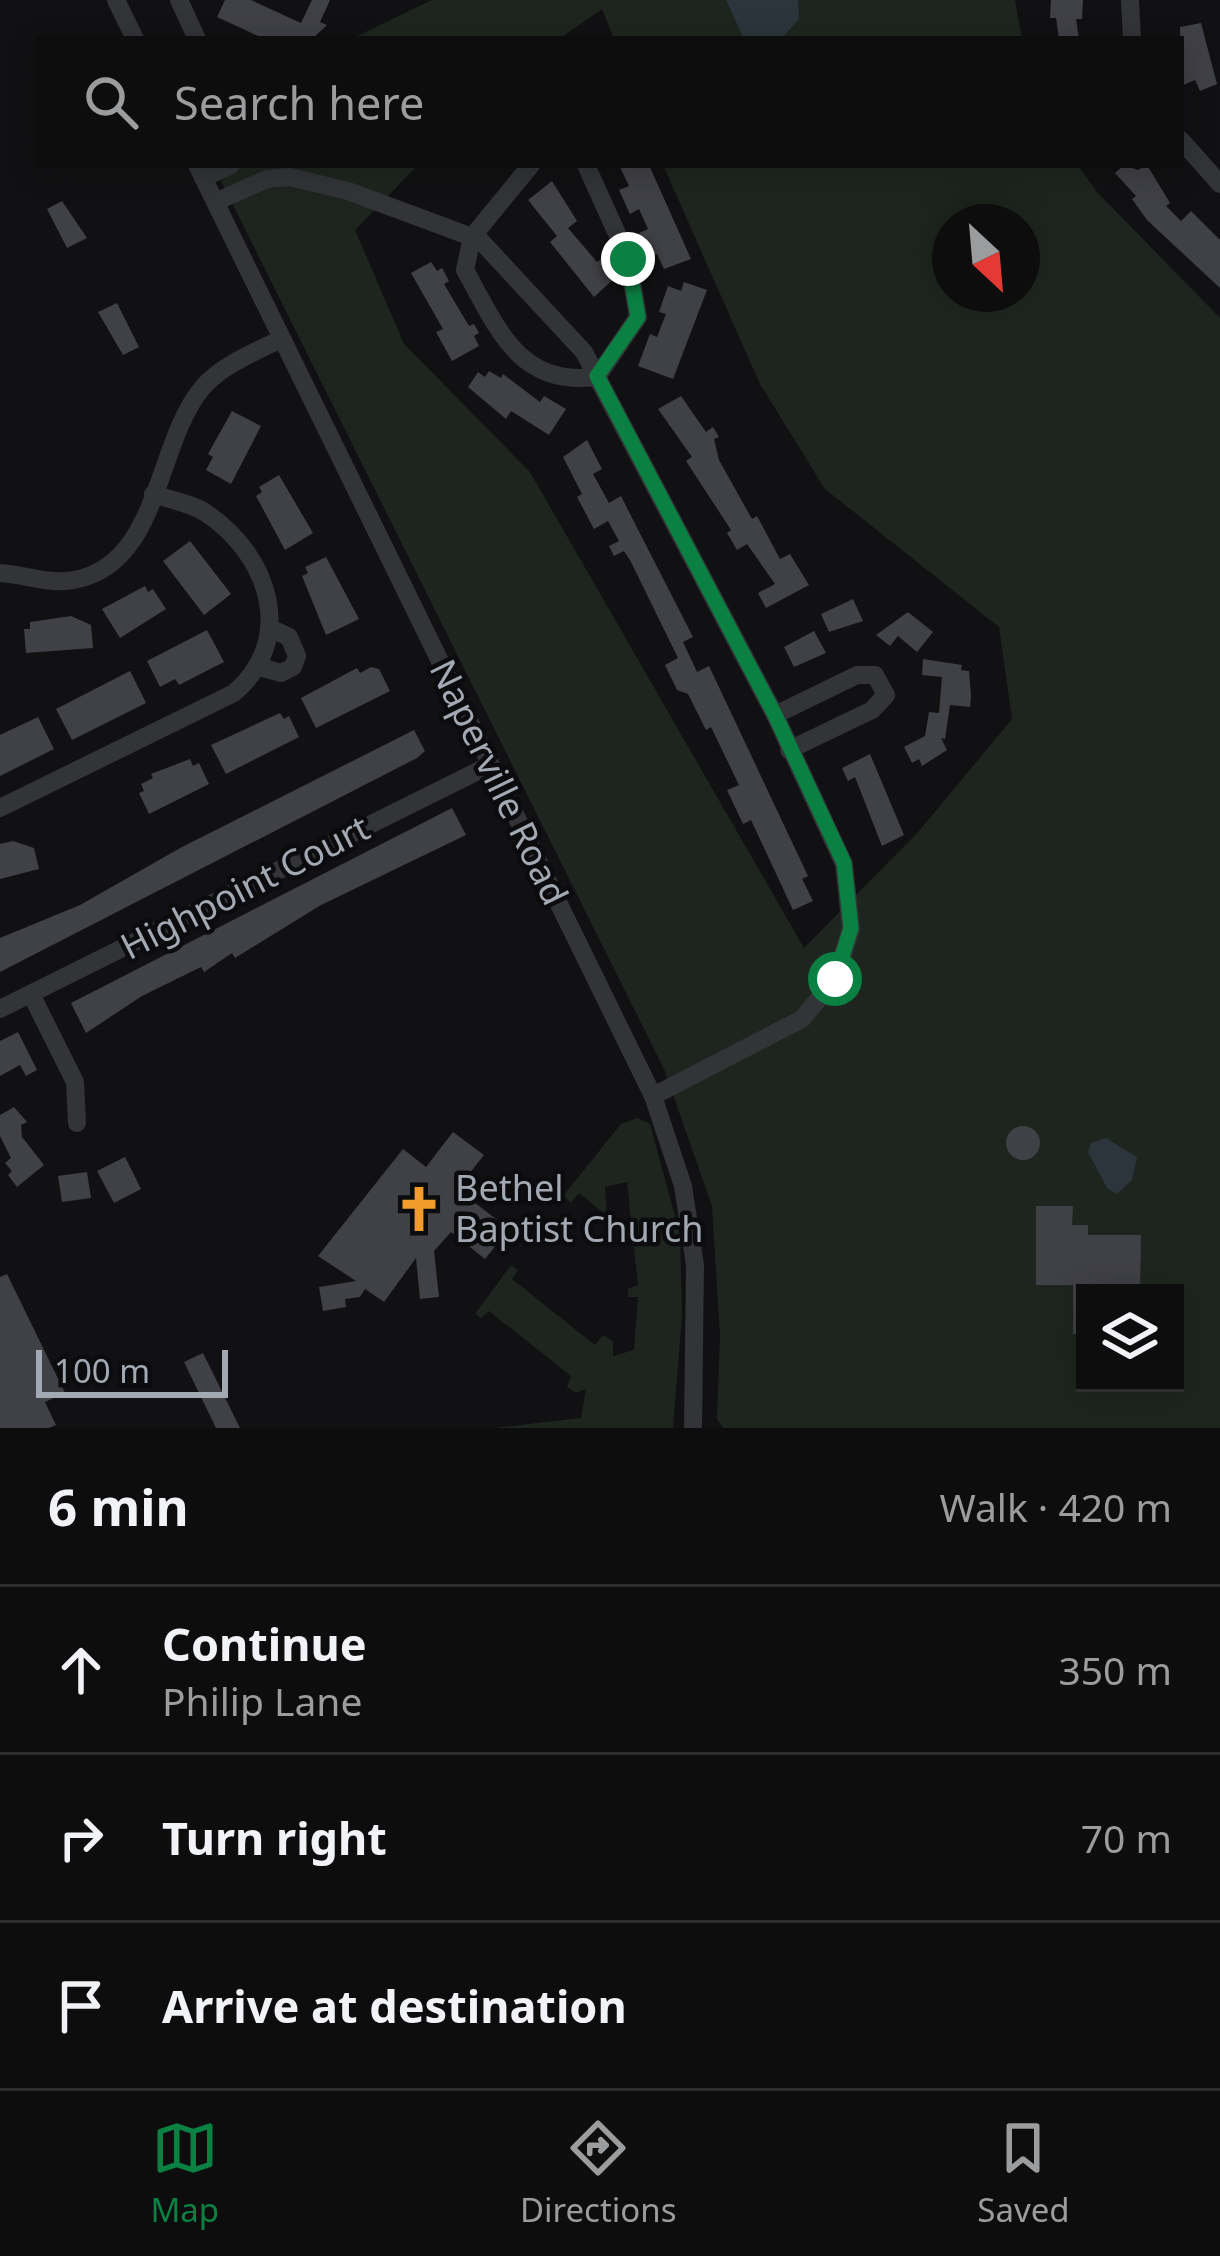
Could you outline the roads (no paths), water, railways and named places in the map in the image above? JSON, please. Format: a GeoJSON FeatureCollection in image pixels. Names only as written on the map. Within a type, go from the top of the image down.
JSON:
{"type":"FeatureCollection","features":[{"type":"Feature","properties":{"kind":"street"},"geometry":{"type":"LineString","coordinates":[[116,0],[134,36]]}},
{"type":"Feature","properties":{"kind":"street"},"geometry":{"type":"LineString","coordinates":[[179,0],[196,36]]}},
{"type":"Feature","properties":{"kind":"street"},"geometry":{"type":"LineString","coordinates":[[1130,0],[1132,36]]}},
{"type":"Feature","properties":{"kind":"street"},"geometry":{"type":"LineString","coordinates":[[1184,143],[1220,184]]}},
{"type":"Feature","properties":{"kind":"street"},"geometry":{"type":"LineString","coordinates":[[303,168],[318,181]]}},
{"type":"Feature","properties":{"kind":"street"},"geometry":{"type":"LineString","coordinates":[[529,168],[472,237],[465,270],[511,353],[566,381],[597,376],[638,317],[628,259],[587,168]]}},
{"type":"Feature","properties":{"kind":"street","name":"Naperville Road"},"geometry":{"type":"LineString","coordinates":[[200,171],[653,1096],[683,1186],[694,1265],[693,1428]]}},
{"type":"Feature","properties":{"kind":"street"},"geometry":{"type":"LineString","coordinates":[[215,202],[264,172],[318,181],[472,237],[530,288],[584,352],[775,715],[844,863],[851,928],[835,979],[802,1019],[653,1096]]}},
{"type":"Feature","properties":{"kind":"street"},"geometry":{"type":"LineString","coordinates":[[0,573],[61,581],[93,573],[133,541],[185,412],[204,385],[281,339]]}},
{"type":"Feature","properties":{"kind":"street"},"geometry":{"type":"LineString","coordinates":[[0,808],[234,693],[260,667],[274,618],[250,560],[225,528],[201,510],[153,494]]}},
{"type":"Feature","properties":{"kind":"street"},"geometry":{"type":"LineString","coordinates":[[260,667],[281,673],[293,667],[297,656],[289,637],[272,629]]}},
{"type":"Feature","properties":{"kind":"street"},"geometry":{"type":"LineString","coordinates":[[775,715],[857,675],[874,675],[886,695],[872,710],[789,749]]}},
{"type":"Feature","properties":{"kind":"street","name":"Highpoint Court"},"geometry":{"type":"LineString","coordinates":[[0,1009],[490,765]]}},
{"type":"Feature","properties":{"kind":"street"},"geometry":{"type":"LineString","coordinates":[[31,994],[75,1082],[77,1124]]}},
{"type":"Feature","properties":{"kind":"place","name":"Bethel Baptist Church"},"geometry":{"type":"Point","coordinates":[419,1209]}}]}
